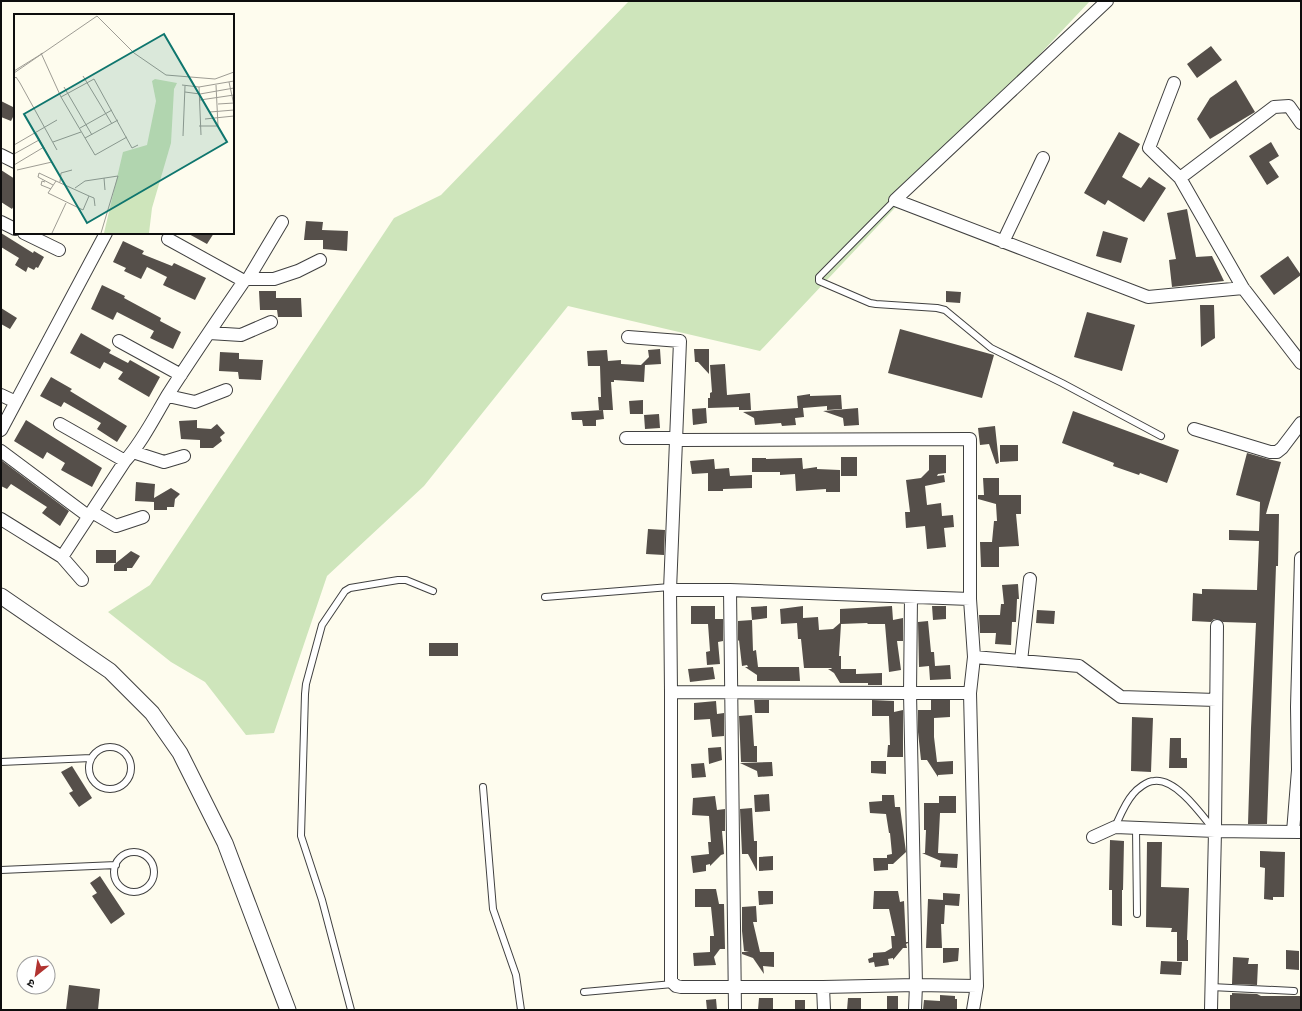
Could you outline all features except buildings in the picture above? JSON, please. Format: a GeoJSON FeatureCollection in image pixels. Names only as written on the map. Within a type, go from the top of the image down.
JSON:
{"type":"FeatureCollection","features":[{"type":"Feature","properties":{"kind":"street"},"geometry":{"type":"LineString","coordinates":[[1107,1],[895,200],[1148,297],[1243,288]]}},
{"type":"Feature","properties":{"kind":"street"},"geometry":{"type":"LineString","coordinates":[[1174,83],[1149,148],[1180,178],[1243,288],[1301,363]]}},
{"type":"Feature","properties":{"kind":"street"},"geometry":{"type":"LineString","coordinates":[[1180,178],[1274,107],[1289,106],[1301,123]]}},
{"type":"Feature","properties":{"kind":"street"},"geometry":{"type":"LineString","coordinates":[[1,155],[14,162]]}},
{"type":"Feature","properties":{"kind":"street"},"geometry":{"type":"LineString","coordinates":[[1002,242],[1043,158]]}},
{"type":"Feature","properties":{"kind":"street"},"geometry":{"type":"LineString","coordinates":[[1,222],[14,228]]}},
{"type":"Feature","properties":{"kind":"street"},"geometry":{"type":"LineString","coordinates":[[62,557],[125,461],[133,452],[181,375],[246,280],[282,222]]}},
{"type":"Feature","properties":{"kind":"street"},"geometry":{"type":"LineString","coordinates":[[26,234],[59,250]]}},
{"type":"Feature","properties":{"kind":"street"},"geometry":{"type":"LineString","coordinates":[[1,430],[105,234]]}},
{"type":"Feature","properties":{"kind":"street"},"geometry":{"type":"LineString","coordinates":[[168,239],[246,280],[274,279],[298,272],[320,260]]}},
{"type":"Feature","properties":{"kind":"street"},"geometry":{"type":"LineString","coordinates":[[209,334],[241,334],[271,322]]}},
{"type":"Feature","properties":{"kind":"street"},"geometry":{"type":"LineString","coordinates":[[628,337],[680,341],[670,589],[671,978],[673,984],[682,987],[823,987],[916,985],[976,986]]}},
{"type":"Feature","properties":{"kind":"street"},"geometry":{"type":"LineString","coordinates":[[119,341],[181,375]]}},
{"type":"Feature","properties":{"kind":"street"},"geometry":{"type":"LineString","coordinates":[[168,396],[195,402],[226,390]]}},
{"type":"Feature","properties":{"kind":"street"},"geometry":{"type":"LineString","coordinates":[[1,395],[16,402]]}},
{"type":"Feature","properties":{"kind":"street"},"geometry":{"type":"LineString","coordinates":[[1194,429],[1270,452],[1277,452],[1282,448],[1301,423]]}},
{"type":"Feature","properties":{"kind":"street"},"geometry":{"type":"LineString","coordinates":[[60,424],[125,461]]}},
{"type":"Feature","properties":{"kind":"street"},"geometry":{"type":"LineString","coordinates":[[626,438],[970,439],[970,599],[974,657],[970,692],[976,986],[974,1010]]}},
{"type":"Feature","properties":{"kind":"street"},"geometry":{"type":"LineString","coordinates":[[1,451],[90,514],[116,526],[143,516]]}},
{"type":"Feature","properties":{"kind":"street"},"geometry":{"type":"LineString","coordinates":[[133,452],[164,462],[184,456]]}},
{"type":"Feature","properties":{"kind":"street"},"geometry":{"type":"LineString","coordinates":[[1,519],[62,557],[82,580]]}},
{"type":"Feature","properties":{"kind":"street"},"geometry":{"type":"LineString","coordinates":[[1093,837],[1115,827],[1215,831],[1297,832],[1300,770],[1299,707],[1301,558]]}},
{"type":"Feature","properties":{"kind":"street"},"geometry":{"type":"LineString","coordinates":[[1021,661],[1030,579]]}},
{"type":"Feature","properties":{"kind":"street"},"geometry":{"type":"LineString","coordinates":[[670,589],[970,599]]}},
{"type":"Feature","properties":{"kind":"street"},"geometry":{"type":"LineString","coordinates":[[730,590],[735,1010]]}},
{"type":"Feature","properties":{"kind":"street"},"geometry":{"type":"LineString","coordinates":[[1,596],[110,671],[152,713],[180,752],[225,843],[288,1010]]}},
{"type":"Feature","properties":{"kind":"street"},"geometry":{"type":"LineString","coordinates":[[911,597],[910,694],[916,985],[915,1010]]}},
{"type":"Feature","properties":{"kind":"street"},"geometry":{"type":"LineString","coordinates":[[1211,1010],[1215,831],[1217,626]]}},
{"type":"Feature","properties":{"kind":"street"},"geometry":{"type":"LineString","coordinates":[[974,657],[1079,666],[1121,697],[1216,700]]}},
{"type":"Feature","properties":{"kind":"street"},"geometry":{"type":"LineString","coordinates":[[671,692],[910,694],[970,692]]}},
{"type":"Feature","properties":{"kind":"street"},"geometry":{"type":"LineString","coordinates":[[823,987],[824,1010]]}},
{"type":"Feature","properties":{"kind":"lane"},"geometry":{"type":"LineString","coordinates":[[895,200],[819,277],[819,281],[870,303],[937,308],[945,310],[991,348],[1062,383],[1161,436]]}},
{"type":"Feature","properties":{"kind":"lane"},"geometry":{"type":"LineString","coordinates":[[351,1010],[322,900],[301,836],[306,684],[322,625],[345,591],[350,588],[398,580],[406,580],[433,590]]}},
{"type":"Feature","properties":{"kind":"lane"},"geometry":{"type":"LineString","coordinates":[[545,596],[670,589]]}},
{"type":"Feature","properties":{"kind":"lane"},"geometry":{"type":"LineString","coordinates":[[108,747],[116,748],[124,752],[129,758],[131,766],[130,775],[126,782],[120,787],[112,790],[103,788],[96,784],[91,778],[88,770],[89,761],[91,758],[93,754],[100,749],[108,747]]}},
{"type":"Feature","properties":{"kind":"lane"},"geometry":{"type":"LineString","coordinates":[[1,762],[91,758]]}},
{"type":"Feature","properties":{"kind":"lane"},"geometry":{"type":"LineString","coordinates":[[1115,827],[1133,794],[1152,781],[1170,784],[1193,804],[1215,831]]}},
{"type":"Feature","properties":{"kind":"lane"},"geometry":{"type":"LineString","coordinates":[[483,787],[492,901],[495,915],[516,975],[521,1010]]}},
{"type":"Feature","properties":{"kind":"lane"},"geometry":{"type":"LineString","coordinates":[[1136,828],[1137,914]]}},
{"type":"Feature","properties":{"kind":"lane"},"geometry":{"type":"LineString","coordinates":[[137,852],[145,855],[151,861],[154,868],[152,883],[146,889],[139,892],[131,893],[124,890],[114,877],[114,869],[116,865],[122,856],[130,853],[137,852]]}},
{"type":"Feature","properties":{"kind":"lane"},"geometry":{"type":"LineString","coordinates":[[1,870],[116,865]]}},
{"type":"Feature","properties":{"kind":"lane"},"geometry":{"type":"LineString","coordinates":[[584,992],[673,984]]}},
{"type":"Feature","properties":{"kind":"lane"},"geometry":{"type":"LineString","coordinates":[[1211,987],[1294,991]]}},
{"type":"Feature","properties":{"kind":"green space"},"geometry":{"type":"Polygon","coordinates":[[[629,1],[1090,1],[760,351],[568,306],[424,486],[327,576],[274,733],[246,735],[205,682],[171,662],[108,612],[150,585],[394,218],[441,195],[629,1]]]}}]}
